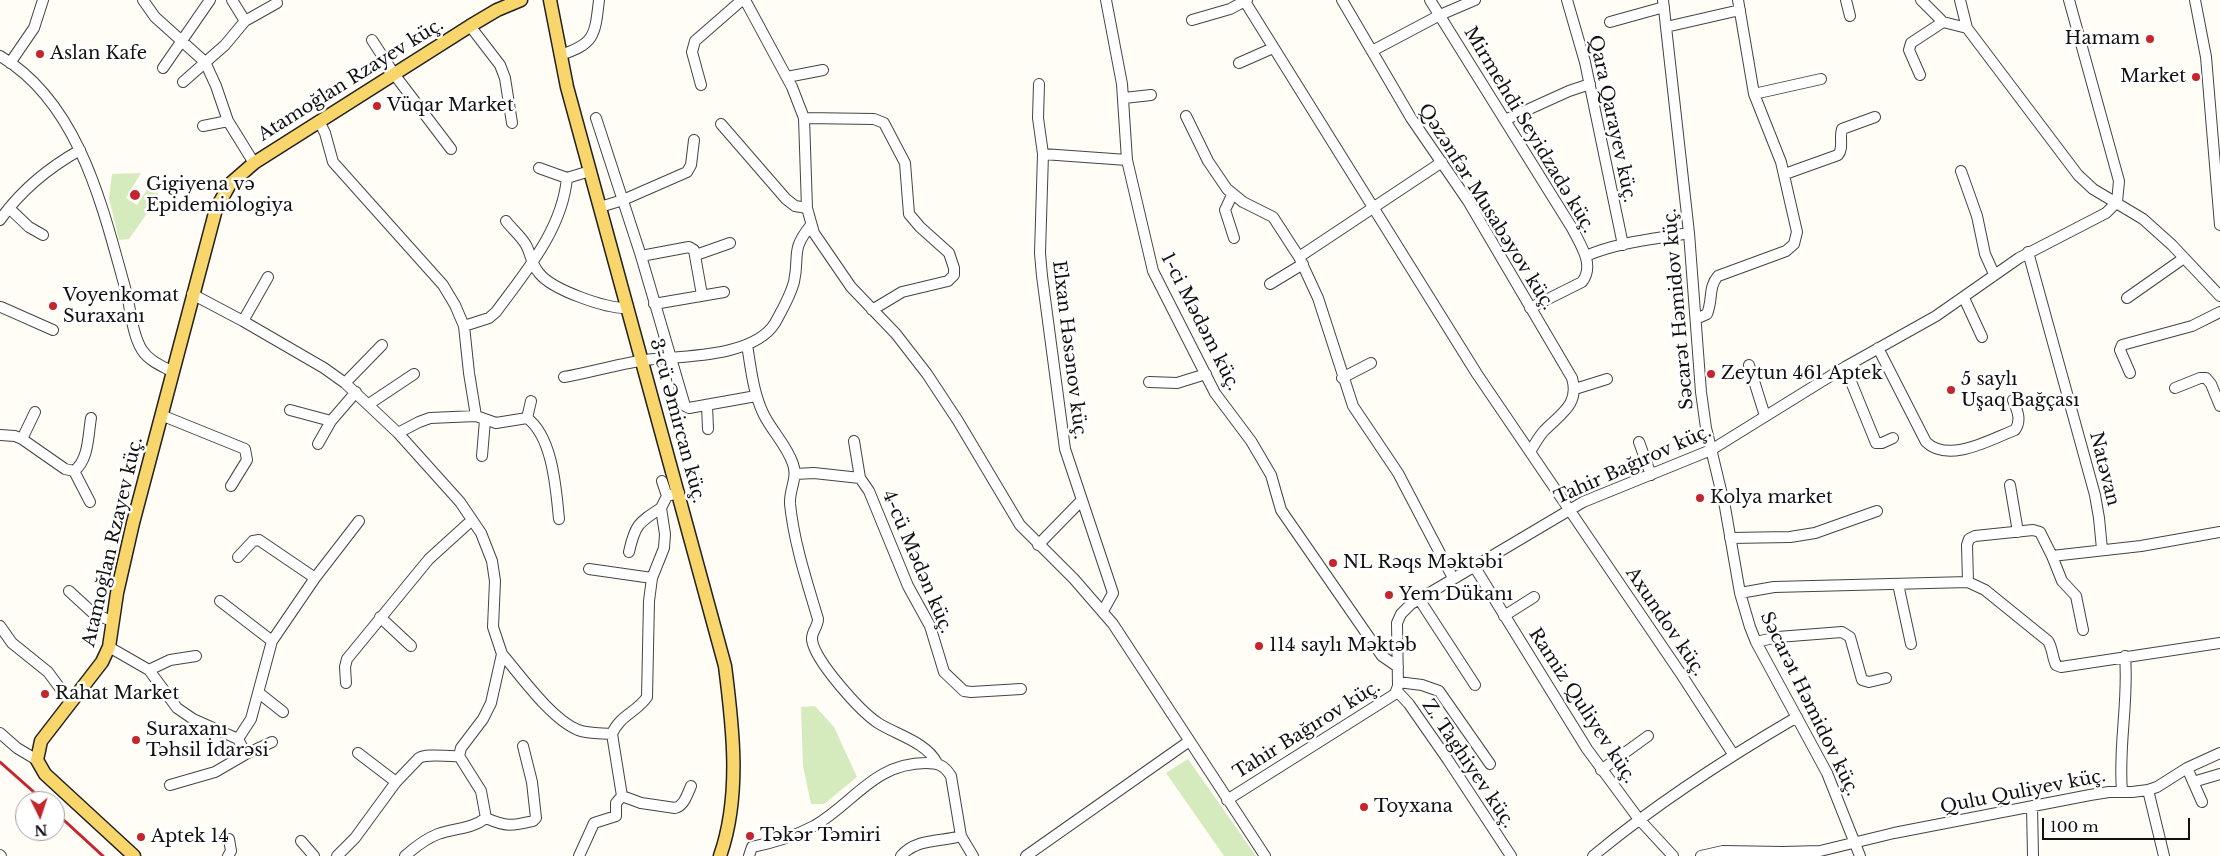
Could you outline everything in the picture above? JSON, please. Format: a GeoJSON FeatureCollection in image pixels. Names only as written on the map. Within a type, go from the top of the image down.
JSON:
{"type":"FeatureCollection","features":[{"type":"Feature","properties":{"kind":"main road","name":"Atamoğlan Rzayev küç."},"geometry":{"type":"LineString","coordinates":[[38,760],[38,750],[41,741],[102,662],[109,648],[112,621],[133,523],[192,294],[210,229],[222,196],[239,175],[254,163],[318,121],[470,26],[497,10],[521,0]]}},
{"type":"Feature","properties":{"kind":"main road","name":"3-cü Əmircan küç."},"geometry":{"type":"LineString","coordinates":[[550,0],[560,55],[643,362],[673,494],[718,634],[725,666],[730,698],[733,777],[728,831],[720,856]]}},
{"type":"Feature","properties":{"kind":"main road"},"geometry":{"type":"LineString","coordinates":[[38,760],[40,768],[54,783],[134,856]]}},
{"type":"Feature","properties":{"kind":"street"},"geometry":{"type":"LineString","coordinates":[[10,63],[34,28],[44,0]]}},
{"type":"Feature","properties":{"kind":"street","name":"Atamoğlan Rzayev küç."},"geometry":{"type":"LineString","coordinates":[[143,0],[155,17],[205,62],[216,86],[228,121],[254,163]]}},
{"type":"Feature","properties":{"kind":"street"},"geometry":{"type":"LineString","coordinates":[[163,68],[210,0]]}},
{"type":"Feature","properties":{"kind":"street"},"geometry":{"type":"LineString","coordinates":[[232,0],[245,21]]}},
{"type":"Feature","properties":{"kind":"street"},"geometry":{"type":"LineString","coordinates":[[560,55],[578,50],[588,43],[593,35],[599,0]]}},
{"type":"Feature","properties":{"kind":"street"},"geometry":{"type":"LineString","coordinates":[[701,85],[692,52],[694,41],[743,0],[787,77],[804,118],[806,208],[811,225],[851,287],[896,334],[938,389],[1011,512],[1038,545],[1074,579],[1103,611],[1265,856]]}},
{"type":"Feature","properties":{"kind":"street","name":"1-ci Mədəm küç."},"geometry":{"type":"LineString","coordinates":[[1106,0],[1119,58],[1124,98],[1126,160],[1153,271],[1215,393],[1251,441],[1270,475],[1281,510],[1382,656],[1398,667]]}},
{"type":"Feature","properties":{"kind":"street"},"geometry":{"type":"LineString","coordinates":[[1192,20],[1222,12],[1245,0]]}},
{"type":"Feature","properties":{"kind":"street","name":"Axundov küç."},"geometry":{"type":"LineString","coordinates":[[1245,0],[1477,374],[1681,674],[1733,754]]}},
{"type":"Feature","properties":{"kind":"street","name":"Qəzənfər Musabəyov küç."},"geometry":{"type":"LineString","coordinates":[[1342,0],[1411,118],[1468,201],[1572,378],[1575,389]]}},
{"type":"Feature","properties":{"kind":"street","name":"Mirmehdi Seyidzadə küç."},"geometry":{"type":"LineString","coordinates":[[1430,0],[1572,228],[1586,256],[1587,276],[1582,282],[1530,308]]}},
{"type":"Feature","properties":{"kind":"street"},"geometry":{"type":"LineString","coordinates":[[1372,51],[1473,0]]}},
{"type":"Feature","properties":{"kind":"street","name":"Qara Qarayev küç."},"geometry":{"type":"LineString","coordinates":[[1567,0],[1590,84],[1595,118],[1623,245]]}},
{"type":"Feature","properties":{"kind":"street"},"geometry":{"type":"LineString","coordinates":[[1846,0],[1850,16]]}},
{"type":"Feature","properties":{"kind":"street"},"geometry":{"type":"LineString","coordinates":[[1921,0],[1943,22],[1968,28]]}},
{"type":"Feature","properties":{"kind":"street"},"geometry":{"type":"LineString","coordinates":[[1960,0],[1968,28],[2078,174],[2093,189],[2143,219],[2220,296]]}},
{"type":"Feature","properties":{"kind":"street"},"geometry":{"type":"LineString","coordinates":[[2068,0],[2119,181],[2117,202]]}},
{"type":"Feature","properties":{"kind":"street"},"geometry":{"type":"LineString","coordinates":[[2195,0],[2206,57],[2218,179],[2220,225]]}},
{"type":"Feature","properties":{"kind":"street"},"geometry":{"type":"LineString","coordinates":[[183,82],[225,45],[245,21],[278,3]]}},
{"type":"Feature","properties":{"kind":"street"},"geometry":{"type":"LineString","coordinates":[[1610,22],[1663,3]]}},
{"type":"Feature","properties":{"kind":"street","name":"Səcarət Həmidov küç."},"geometry":{"type":"LineString","coordinates":[[1663,3],[1689,233],[1701,392],[1740,594],[1756,642],[1827,773],[1860,856]]}},
{"type":"Feature","properties":{"kind":"street"},"geometry":{"type":"LineString","coordinates":[[1666,27],[1739,5],[1754,94],[1762,118],[1774,141],[1785,174],[1797,232],[1794,244],[1786,251],[1718,276],[1712,282],[1710,306],[1707,314],[1696,319]]}},
{"type":"Feature","properties":{"kind":"street"},"geometry":{"type":"LineString","coordinates":[[1920,75],[1909,50],[1911,43],[1943,22]]}},
{"type":"Feature","properties":{"kind":"street"},"geometry":{"type":"LineString","coordinates":[[470,26],[500,65],[512,123]]}},
{"type":"Feature","properties":{"kind":"street"},"geometry":{"type":"LineString","coordinates":[[372,40],[394,74],[451,149]]}},
{"type":"Feature","properties":{"kind":"street"},"geometry":{"type":"LineString","coordinates":[[1240,63],[1274,48]]}},
{"type":"Feature","properties":{"kind":"street"},"geometry":{"type":"LineString","coordinates":[[0,56],[10,63],[54,106],[65,121],[80,150],[108,229],[127,293],[138,341],[147,355],[156,363],[173,372]]}},
{"type":"Feature","properties":{"kind":"street"},"geometry":{"type":"LineString","coordinates":[[787,77],[823,70]]}},
{"type":"Feature","properties":{"kind":"street"},"geometry":{"type":"LineString","coordinates":[[1754,94],[1820,79]]}},
{"type":"Feature","properties":{"kind":"street","name":"Elxan Həsənov küç."},"geometry":{"type":"LineString","coordinates":[[1039,84],[1038,118],[1043,154],[1040,253],[1042,276],[1052,341],[1060,422],[1069,463],[1113,593],[1103,611]]}},
{"type":"Feature","properties":{"kind":"street"},"geometry":{"type":"LineString","coordinates":[[1505,120],[1569,91],[1590,84]]}},
{"type":"Feature","properties":{"kind":"street"},"geometry":{"type":"LineString","coordinates":[[1124,98],[1151,95]]}},
{"type":"Feature","properties":{"kind":"street"},"geometry":{"type":"LineString","coordinates":[[1186,116],[1208,161],[1232,195],[1273,217],[1301,260],[1318,298],[1342,378],[1358,416],[1398,473],[1453,578]]}},
{"type":"Feature","properties":{"kind":"street"},"geometry":{"type":"LineString","coordinates":[[1785,174],[1838,155],[1841,152],[1840,135],[1842,129],[1875,117]]}},
{"type":"Feature","properties":{"kind":"street"},"geometry":{"type":"LineString","coordinates":[[596,118],[641,256],[684,406],[689,408],[707,406],[756,396]]}},
{"type":"Feature","properties":{"kind":"street"},"geometry":{"type":"LineString","coordinates":[[804,118],[874,119],[884,123],[905,163],[909,214],[949,254],[954,268],[954,275],[948,281],[902,292],[872,310]]}},
{"type":"Feature","properties":{"kind":"street"},"geometry":{"type":"LineString","coordinates":[[203,126],[228,121]]}},
{"type":"Feature","properties":{"kind":"street"},"geometry":{"type":"LineString","coordinates":[[318,121],[325,133],[333,162],[443,285],[456,305],[464,326],[469,373],[480,418],[482,456]]}},
{"type":"Feature","properties":{"kind":"street"},"geometry":{"type":"LineString","coordinates":[[721,124],[786,199],[795,206],[806,208]]}},
{"type":"Feature","properties":{"kind":"street"},"geometry":{"type":"LineString","coordinates":[[600,207],[623,200],[687,172],[691,165],[694,140]]}},
{"type":"Feature","properties":{"kind":"street"},"geometry":{"type":"LineString","coordinates":[[0,220],[8,208],[28,187],[48,170],[80,150]]}},
{"type":"Feature","properties":{"kind":"street"},"geometry":{"type":"LineString","coordinates":[[1043,154],[1126,160]]}},
{"type":"Feature","properties":{"kind":"street"},"geometry":{"type":"LineString","coordinates":[[1270,284],[1373,208],[1442,162]]}},
{"type":"Feature","properties":{"kind":"street"},"geometry":{"type":"LineString","coordinates":[[539,168],[567,178],[590,171]]}},
{"type":"Feature","properties":{"kind":"street"},"geometry":{"type":"LineString","coordinates":[[1961,171],[1977,216],[1985,254],[1994,274]]}},
{"type":"Feature","properties":{"kind":"street"},"geometry":{"type":"LineString","coordinates":[[464,326],[489,318],[532,264],[542,248],[559,212],[566,190],[567,178]]}},
{"type":"Feature","properties":{"kind":"street"},"geometry":{"type":"LineString","coordinates":[[1232,195],[1226,210],[1234,238]]}},
{"type":"Feature","properties":{"kind":"street","name":"Tahir Bağırov küç."},"geometry":{"type":"LineString","coordinates":[[1227,800],[1387,701],[1398,687],[1397,623],[1405,609],[1419,599],[1568,510],[1596,496],[1712,450],[1845,367],[1964,298],[1994,274],[2028,252],[2096,219],[2111,209],[2117,202]]}},
{"type":"Feature","properties":{"kind":"street"},"geometry":{"type":"LineString","coordinates":[[8,208],[29,227],[43,235]]}},
{"type":"Feature","properties":{"kind":"street"},"geometry":{"type":"LineString","coordinates":[[506,221],[526,246],[532,264],[545,280],[563,290],[610,306],[628,308]]}},
{"type":"Feature","properties":{"kind":"street"},"geometry":{"type":"LineString","coordinates":[[564,378],[643,362],[732,349],[762,337],[773,326],[784,308],[794,280],[798,244],[811,225]]}},
{"type":"Feature","properties":{"kind":"street"},"geometry":{"type":"LineString","coordinates":[[1586,256],[1598,250],[1689,233]]}},
{"type":"Feature","properties":{"kind":"street"},"geometry":{"type":"LineString","coordinates":[[696,256],[730,243]]}},
{"type":"Feature","properties":{"kind":"street"},"geometry":{"type":"LineString","coordinates":[[641,256],[689,247],[694,250],[702,295]]}},
{"type":"Feature","properties":{"kind":"street","name":"Natəvan"},"geometry":{"type":"LineString","coordinates":[[2028,252],[2095,495],[2100,518],[2102,549]]}},
{"type":"Feature","properties":{"kind":"street"},"geometry":{"type":"LineString","coordinates":[[2127,298],[2184,258]]}},
{"type":"Feature","properties":{"kind":"street"},"geometry":{"type":"LineString","coordinates":[[243,321],[268,277]]}},
{"type":"Feature","properties":{"kind":"street"},"geometry":{"type":"LineString","coordinates":[[654,304],[724,292]]}},
{"type":"Feature","properties":{"kind":"street"},"geometry":{"type":"LineString","coordinates":[[192,294],[324,368],[356,392],[398,433],[460,502],[488,547],[492,561],[494,581],[493,627],[502,654],[538,698],[565,722],[585,732],[612,734]]}},
{"type":"Feature","properties":{"kind":"street"},"geometry":{"type":"LineString","coordinates":[[1964,298],[1982,337]]}},
{"type":"Feature","properties":{"kind":"street"},"geometry":{"type":"LineString","coordinates":[[0,307],[53,330]]}},
{"type":"Feature","properties":{"kind":"street"},"geometry":{"type":"LineString","coordinates":[[2130,373],[2120,350],[2122,345],[2192,326],[2220,312]]}},
{"type":"Feature","properties":{"kind":"street"},"geometry":{"type":"LineString","coordinates":[[747,344],[756,396],[764,415],[788,454],[795,474],[790,492],[790,505],[801,560],[818,619],[818,626],[812,636],[812,643],[834,678],[872,718],[929,751],[937,763],[947,769],[954,783],[961,836],[973,856]]}},
{"type":"Feature","properties":{"kind":"street"},"geometry":{"type":"LineString","coordinates":[[345,383],[382,345]]}},
{"type":"Feature","properties":{"kind":"street"},"geometry":{"type":"LineString","coordinates":[[1878,348],[1926,442],[1938,449],[1955,451],[1968,448],[2015,430],[2019,418],[2013,400]]}},
{"type":"Feature","properties":{"kind":"street"},"geometry":{"type":"LineString","coordinates":[[1342,378],[1371,363]]}},
{"type":"Feature","properties":{"kind":"street"},"geometry":{"type":"LineString","coordinates":[[1750,365],[1765,416]]}},
{"type":"Feature","properties":{"kind":"street"},"geometry":{"type":"LineString","coordinates":[[1845,367],[1876,443],[1882,443],[1893,438]]}},
{"type":"Feature","properties":{"kind":"street"},"geometry":{"type":"LineString","coordinates":[[369,404],[414,374]]}},
{"type":"Feature","properties":{"kind":"street"},"geometry":{"type":"LineString","coordinates":[[1149,382],[1178,383],[1206,374]]}},
{"type":"Feature","properties":{"kind":"street"},"geometry":{"type":"LineString","coordinates":[[2175,388],[2200,378],[2206,378],[2211,384],[2220,406]]}},
{"type":"Feature","properties":{"kind":"street"},"geometry":{"type":"LineString","coordinates":[[1530,452],[1542,433],[1568,408],[1573,400],[1575,389],[1607,379]]}},
{"type":"Feature","properties":{"kind":"street"},"geometry":{"type":"LineString","coordinates":[[318,444],[331,421],[356,392]]}},
{"type":"Feature","properties":{"kind":"street"},"geometry":{"type":"LineString","coordinates":[[527,418],[531,400]]}},
{"type":"Feature","properties":{"kind":"street"},"geometry":{"type":"LineString","coordinates":[[707,406],[708,429]]}},
{"type":"Feature","properties":{"kind":"street"},"geometry":{"type":"LineString","coordinates":[[290,410],[331,421]]}},
{"type":"Feature","properties":{"kind":"street"},"geometry":{"type":"LineString","coordinates":[[22,439],[35,412]]}},
{"type":"Feature","properties":{"kind":"street"},"geometry":{"type":"LineString","coordinates":[[161,415],[245,449],[247,460],[231,486]]}},
{"type":"Feature","properties":{"kind":"street"},"geometry":{"type":"LineString","coordinates":[[0,435],[15,436],[22,439],[65,468],[74,470],[79,467],[84,457],[91,418]]}},
{"type":"Feature","properties":{"kind":"street"},"geometry":{"type":"LineString","coordinates":[[398,433],[430,418],[480,418],[496,422],[527,418],[534,423],[551,458],[559,519]]}},
{"type":"Feature","properties":{"kind":"street"},"geometry":{"type":"LineString","coordinates":[[854,441],[860,478]]}},
{"type":"Feature","properties":{"kind":"street"},"geometry":{"type":"LineString","coordinates":[[1639,442],[1651,475]]}},
{"type":"Feature","properties":{"kind":"street"},"geometry":{"type":"LineString","coordinates":[[74,470],[90,502]]}},
{"type":"Feature","properties":{"kind":"street","name":"4-cü Mədən küç."},"geometry":{"type":"LineString","coordinates":[[795,474],[814,473],[860,478],[869,491],[908,586],[930,626],[944,672],[964,690],[971,692],[1021,689]]}},
{"type":"Feature","properties":{"kind":"street"},"geometry":{"type":"LineString","coordinates":[[629,552],[633,532],[638,524],[661,508],[673,494],[662,481]]}},
{"type":"Feature","properties":{"kind":"street"},"geometry":{"type":"LineString","coordinates":[[2010,485],[2018,532]]}},
{"type":"Feature","properties":{"kind":"street"},"geometry":{"type":"LineString","coordinates":[[1038,545],[1081,501]]}},
{"type":"Feature","properties":{"kind":"street"},"geometry":{"type":"LineString","coordinates":[[579,856],[591,827],[598,821],[616,816],[616,803],[622,796],[612,734],[616,725],[644,702],[647,697],[649,601],[652,578],[664,548],[665,534],[661,508]]}},
{"type":"Feature","properties":{"kind":"street"},"geometry":{"type":"LineString","coordinates":[[1730,538],[1790,537],[1815,533],[1877,511]]}},
{"type":"Feature","properties":{"kind":"street"},"geometry":{"type":"LineString","coordinates":[[346,683],[345,668],[347,659],[430,559],[472,520]]}},
{"type":"Feature","properties":{"kind":"street"},"geometry":{"type":"LineString","coordinates":[[238,739],[251,718],[272,641],[315,578],[359,522]]}},
{"type":"Feature","properties":{"kind":"street"},"geometry":{"type":"LineString","coordinates":[[1968,582],[1967,544],[1969,539],[1975,536],[2040,532],[2062,581],[2076,596],[2083,630]]}},
{"type":"Feature","properties":{"kind":"street"},"geometry":{"type":"LineString","coordinates":[[2052,556],[2141,546],[2220,532]]}},
{"type":"Feature","properties":{"kind":"street"},"geometry":{"type":"LineString","coordinates":[[238,557],[252,542],[259,540],[315,578]]}},
{"type":"Feature","properties":{"kind":"street","name":"Ramiz Quliyev küç."},"geometry":{"type":"LineString","coordinates":[[1474,566],[1601,770],[1669,855]]}},
{"type":"Feature","properties":{"kind":"street"},"geometry":{"type":"LineString","coordinates":[[589,569],[652,578]]}},
{"type":"Feature","properties":{"kind":"street"},"geometry":{"type":"LineString","coordinates":[[1740,594],[1774,587],[1968,582],[1985,590],[2048,641],[2056,665],[2061,667],[2220,643]]}},
{"type":"Feature","properties":{"kind":"street"},"geometry":{"type":"LineString","coordinates":[[1898,584],[1911,644]]}},
{"type":"Feature","properties":{"kind":"street"},"geometry":{"type":"LineString","coordinates":[[69,591],[94,614],[112,621]]}},
{"type":"Feature","properties":{"kind":"street"},"geometry":{"type":"LineString","coordinates":[[1504,616],[1534,597]]}},
{"type":"Feature","properties":{"kind":"street"},"geometry":{"type":"LineString","coordinates":[[1419,599],[1475,685]]}},
{"type":"Feature","properties":{"kind":"street"},"geometry":{"type":"LineString","coordinates":[[220,601],[272,641]]}},
{"type":"Feature","properties":{"kind":"street"},"geometry":{"type":"LineString","coordinates":[[380,617],[411,646]]}},
{"type":"Feature","properties":{"kind":"street"},"geometry":{"type":"LineString","coordinates":[[0,626],[12,643],[48,672],[71,702]]}},
{"type":"Feature","properties":{"kind":"street"},"geometry":{"type":"LineString","coordinates":[[1756,642],[1778,637],[1842,632],[1850,636],[1862,680],[1869,682],[1886,678]]}},
{"type":"Feature","properties":{"kind":"street"},"geometry":{"type":"LineString","coordinates":[[109,648],[150,670],[177,708],[192,719],[238,739],[246,754]]}},
{"type":"Feature","properties":{"kind":"street"},"geometry":{"type":"LineString","coordinates":[[486,818],[481,791],[459,756],[461,748],[483,719],[491,703],[502,654]]}},
{"type":"Feature","properties":{"kind":"street"},"geometry":{"type":"LineString","coordinates":[[150,670],[170,660],[196,656]]}},
{"type":"Feature","properties":{"kind":"street"},"geometry":{"type":"LineString","coordinates":[[2122,791],[2120,761],[2126,683],[2125,656]]}},
{"type":"Feature","properties":{"kind":"street"},"geometry":{"type":"LineString","coordinates":[[1398,687],[1422,685],[1439,691],[1490,764]]}},
{"type":"Feature","properties":{"kind":"street","name":"Z. Taghiyev küç."},"geometry":{"type":"LineString","coordinates":[[1398,687],[1511,856]]}},
{"type":"Feature","properties":{"kind":"street"},"geometry":{"type":"LineString","coordinates":[[258,694],[283,712]]}},
{"type":"Feature","properties":{"kind":"street"},"geometry":{"type":"LineString","coordinates":[[1593,856],[1638,818],[1733,754],[1797,717]]}},
{"type":"Feature","properties":{"kind":"street"},"geometry":{"type":"LineString","coordinates":[[0,733],[17,748],[38,760]]}},
{"type":"Feature","properties":{"kind":"street"},"geometry":{"type":"LineString","coordinates":[[1601,770],[1648,736]]}},
{"type":"Feature","properties":{"kind":"street"},"geometry":{"type":"LineString","coordinates":[[170,785],[215,772],[272,742]]}},
{"type":"Feature","properties":{"kind":"street"},"geometry":{"type":"LineString","coordinates":[[1026,856],[1188,742]]}},
{"type":"Feature","properties":{"kind":"street"},"geometry":{"type":"LineString","coordinates":[[486,818],[503,826],[533,821],[536,818],[532,782],[523,746]]}},
{"type":"Feature","properties":{"kind":"street"},"geometry":{"type":"LineString","coordinates":[[358,753],[396,782]]}},
{"type":"Feature","properties":{"kind":"street","name":"Qulu Quliyev küç."},"geometry":{"type":"LineString","coordinates":[[1854,842],[2032,806],[2122,791],[2148,790],[2187,768],[2220,753]]}},
{"type":"Feature","properties":{"kind":"street"},"geometry":{"type":"LineString","coordinates":[[338,856],[355,838],[396,782],[423,756],[459,756]]}},
{"type":"Feature","properties":{"kind":"street"},"geometry":{"type":"LineString","coordinates":[[748,856],[752,847],[798,834],[813,826],[884,772],[918,763],[937,763]]}},
{"type":"Feature","properties":{"kind":"street"},"geometry":{"type":"LineString","coordinates":[[2187,768],[2202,802]]}},
{"type":"Feature","properties":{"kind":"street"},"geometry":{"type":"LineString","coordinates":[[2193,782],[2220,774]]}},
{"type":"Feature","properties":{"kind":"street"},"geometry":{"type":"LineString","coordinates":[[622,796],[641,803],[675,808],[684,801],[691,786]]}},
{"type":"Feature","properties":{"kind":"street"},"geometry":{"type":"LineString","coordinates":[[2148,790],[2164,856]]}},
{"type":"Feature","properties":{"kind":"street"},"geometry":{"type":"LineString","coordinates":[[2032,806],[2033,856]]}},
{"type":"Feature","properties":{"kind":"street"},"geometry":{"type":"LineString","coordinates":[[405,856],[420,843],[438,834],[472,826],[486,818]]}},
{"type":"Feature","properties":{"kind":"street"},"geometry":{"type":"LineString","coordinates":[[902,856],[914,846],[922,843],[961,836]]}},
{"type":"Feature","properties":{"kind":"street"},"geometry":{"type":"LineString","coordinates":[[228,856],[231,851],[229,839]]}},
{"type":"Feature","properties":{"kind":"street"},"geometry":{"type":"LineString","coordinates":[[301,841],[314,856]]}},
{"type":"Feature","properties":{"kind":"street"},"geometry":{"type":"LineString","coordinates":[[1700,856],[1724,851],[1805,852],[1854,842]]}},
{"type":"Feature","properties":{"kind":"green space"},"geometry":{"type":"Polygon","coordinates":[[[141,173],[126,198],[137,205],[148,188],[160,195],[129,239],[119,240],[109,198],[112,174],[141,173]]]}},
{"type":"Feature","properties":{"kind":"green space"},"geometry":{"type":"Polygon","coordinates":[[[815,706],[834,727],[857,777],[824,804],[811,804],[803,766],[801,707],[815,706]]]}},
{"type":"Feature","properties":{"kind":"green space"},"geometry":{"type":"Polygon","coordinates":[[[1188,759],[1256,856],[1224,856],[1166,773],[1188,759]]]}},
{"type":"Feature","properties":{"kind":"railway"},"geometry":{"type":"LineString","coordinates":[[0,762],[33,791]]}},
{"type":"Feature","properties":{"kind":"railway"},"geometry":{"type":"LineString","coordinates":[[65,821],[103,856]]}},
{"type":"Feature","properties":{"kind":"place","name":"Hamam"},"geometry":{"type":"Point","coordinates":[2150,39]}},
{"type":"Feature","properties":{"kind":"place","name":"Aslan Kafe"},"geometry":{"type":"Point","coordinates":[40,54]}},
{"type":"Feature","properties":{"kind":"place","name":"Market"},"geometry":{"type":"Point","coordinates":[2196,77]}},
{"type":"Feature","properties":{"kind":"place","name":"Vüqar Market"},"geometry":{"type":"Point","coordinates":[377,106]}},
{"type":"Feature","properties":{"kind":"place","name":"Gigiyena və Epidemiologiya"},"geometry":{"type":"Point","coordinates":[135,195]}},
{"type":"Feature","properties":{"kind":"place","name":"Voyenkomat Suraxanı"},"geometry":{"type":"Point","coordinates":[53,306]}},
{"type":"Feature","properties":{"kind":"place","name":"Zeytun 461 Aptek"},"geometry":{"type":"Point","coordinates":[1711,374]}},
{"type":"Feature","properties":{"kind":"place","name":"5 saylı Uşaq Bağçası"},"geometry":{"type":"Point","coordinates":[1951,390]}},
{"type":"Feature","properties":{"kind":"place","name":"Kolya market"},"geometry":{"type":"Point","coordinates":[1700,498]}},
{"type":"Feature","properties":{"kind":"place","name":"NL Rəqs Məktəbi"},"geometry":{"type":"Point","coordinates":[1333,563]}},
{"type":"Feature","properties":{"kind":"place","name":"Yem Dükanı"},"geometry":{"type":"Point","coordinates":[1389,595]}},
{"type":"Feature","properties":{"kind":"place","name":"114 saylı Məktəb"},"geometry":{"type":"Point","coordinates":[1259,646]}},
{"type":"Feature","properties":{"kind":"place","name":"Rahat Market"},"geometry":{"type":"Point","coordinates":[45,694]}},
{"type":"Feature","properties":{"kind":"place","name":"Suraxanı Təhsil İdarəsi"},"geometry":{"type":"Point","coordinates":[136,740]}},
{"type":"Feature","properties":{"kind":"place","name":"Toyxana"},"geometry":{"type":"Point","coordinates":[1364,807]}},
{"type":"Feature","properties":{"kind":"place","name":"Təkər Təmiri"},"geometry":{"type":"Point","coordinates":[750,836]}},
{"type":"Feature","properties":{"kind":"place","name":"Aptek 14"},"geometry":{"type":"Point","coordinates":[141,837]}}]}
